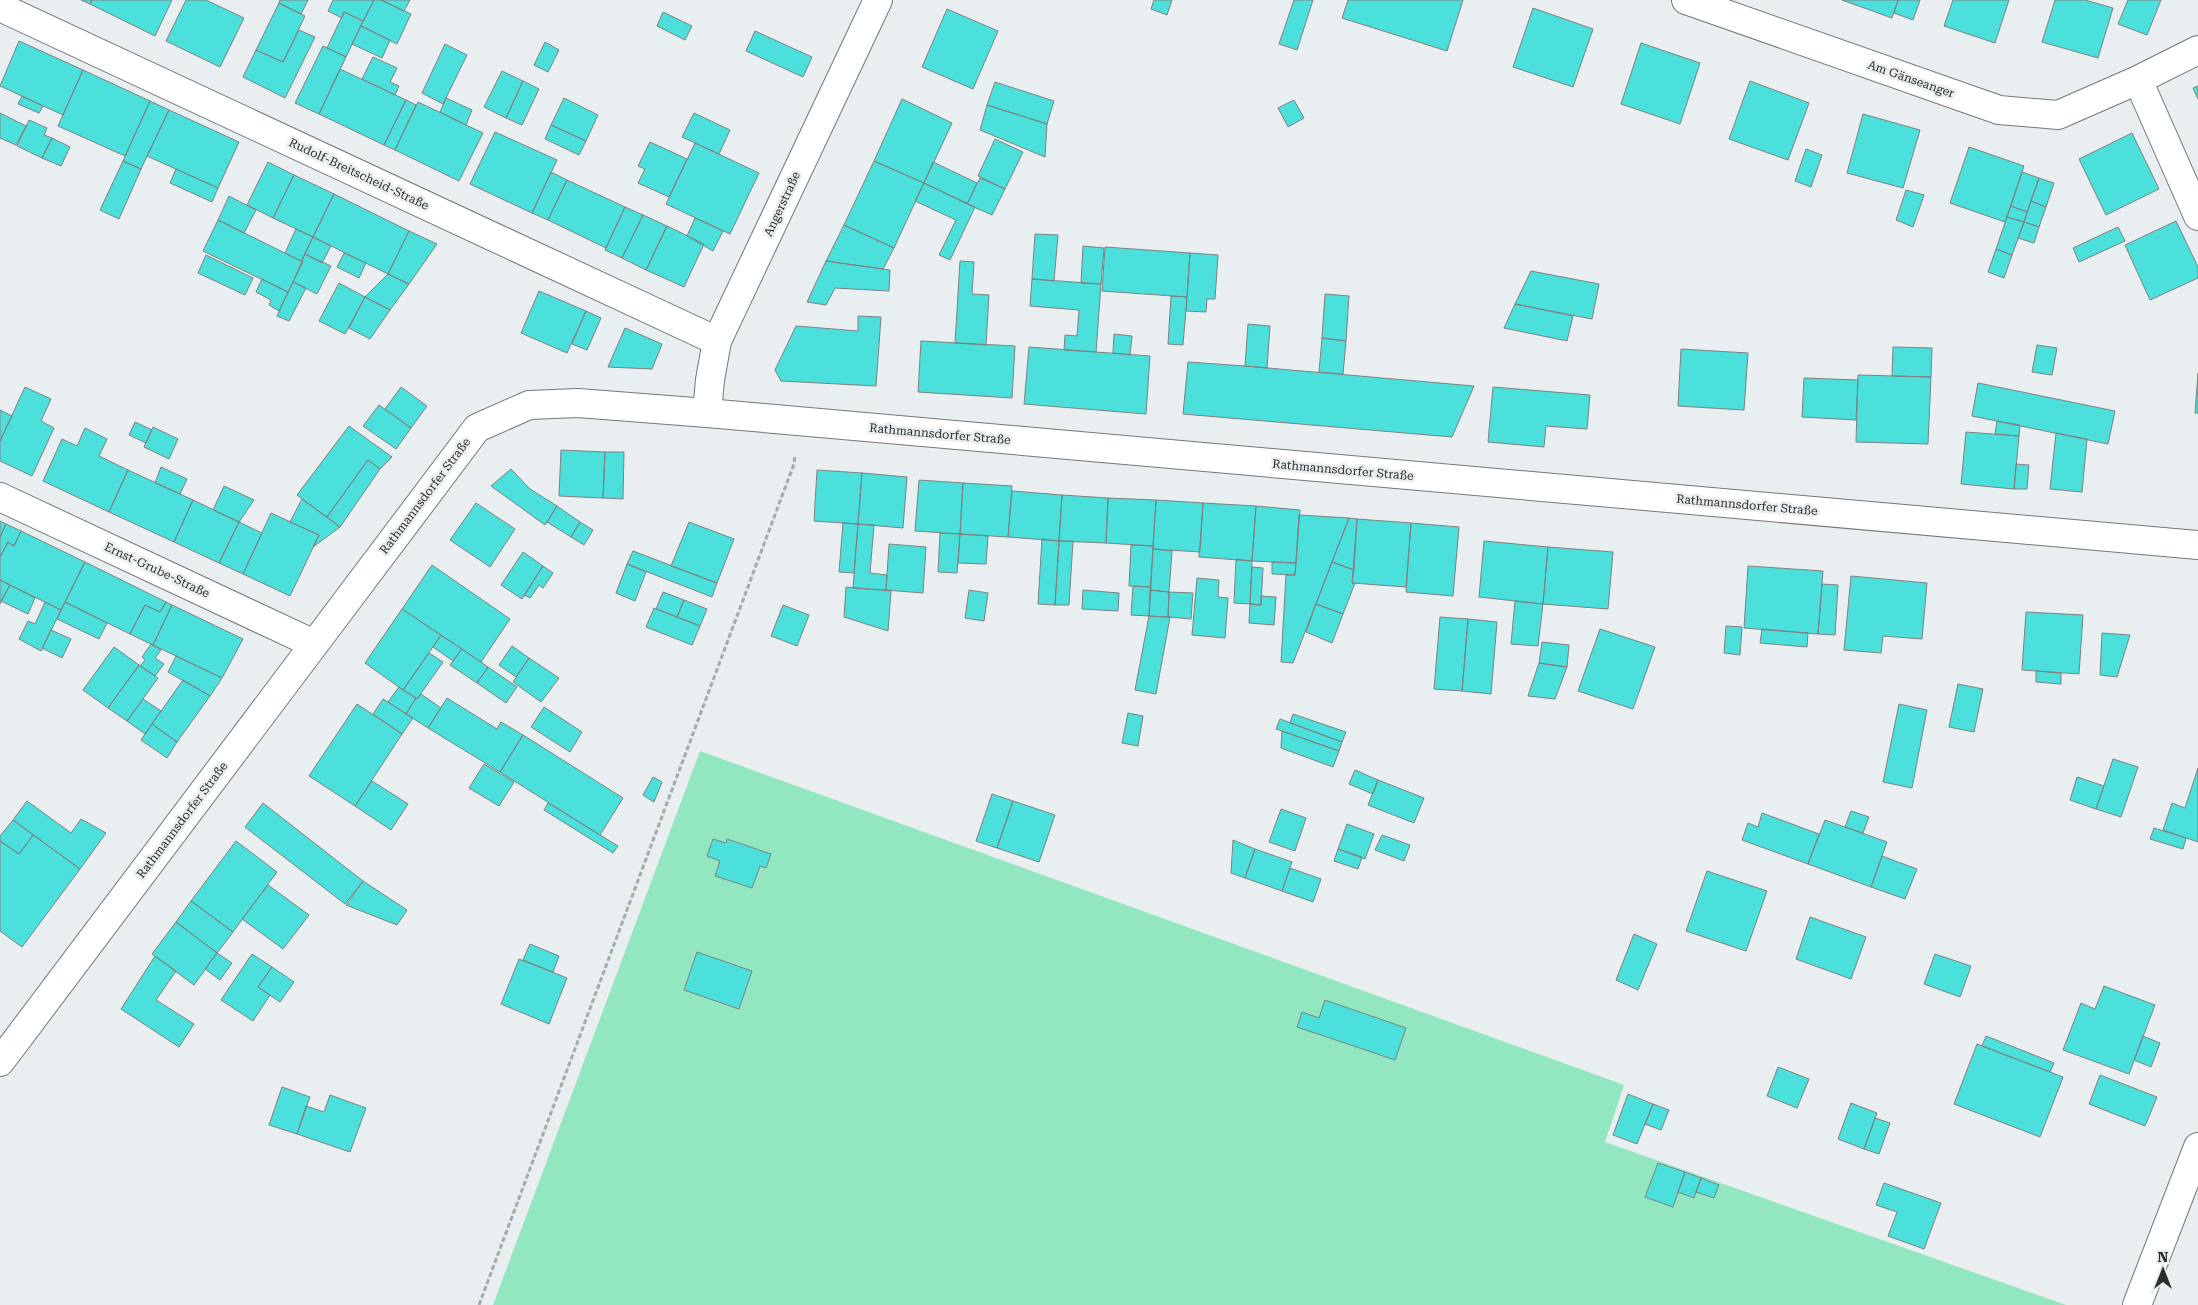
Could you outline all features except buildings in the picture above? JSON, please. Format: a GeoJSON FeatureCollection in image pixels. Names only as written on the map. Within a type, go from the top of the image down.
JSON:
{"type":"FeatureCollection","features":[{"type":"Feature","properties":{"kind":"street","name":"Angerstraße"},"geometry":{"type":"LineString","coordinates":[[707,413],[710,380],[717,341],[878,0]]}},
{"type":"Feature","properties":{"kind":"street","name":"Am Gänseanger"},"geometry":{"type":"LineString","coordinates":[[1686,0],[1999,110],[2058,115],[2138,80],[2198,50]]}},
{"type":"Feature","properties":{"kind":"street","name":"Rudolf-Breitscheid-Straße"},"geometry":{"type":"LineString","coordinates":[[0,7],[717,341]]}},
{"type":"Feature","properties":{"kind":"street"},"geometry":{"type":"LineString","coordinates":[[2138,80],[2198,216]]}},
{"type":"Feature","properties":{"kind":"street","name":"Rathmannsdorfer Straße"},"geometry":{"type":"LineString","coordinates":[[0,1062],[477,428],[529,405],[578,402],[2198,545]]}},
{"type":"Feature","properties":{"kind":"street","name":"Ernst-Grube-Straße"},"geometry":{"type":"LineString","coordinates":[[0,496],[314,644]]}},
{"type":"Feature","properties":{"kind":"street"},"geometry":{"type":"LineString","coordinates":[[2137,1305],[2198,1146]]}},
{"type":"Feature","properties":{"kind":"path"},"geometry":{"type":"LineString","coordinates":[[479,1305],[794,464],[800,422]]}},
{"type":"Feature","properties":{"kind":"green space"},"geometry":{"type":"Polygon","coordinates":[[[700,751],[1624,1085],[1605,1142],[2066,1305],[493,1305],[700,751]]]}}]}
